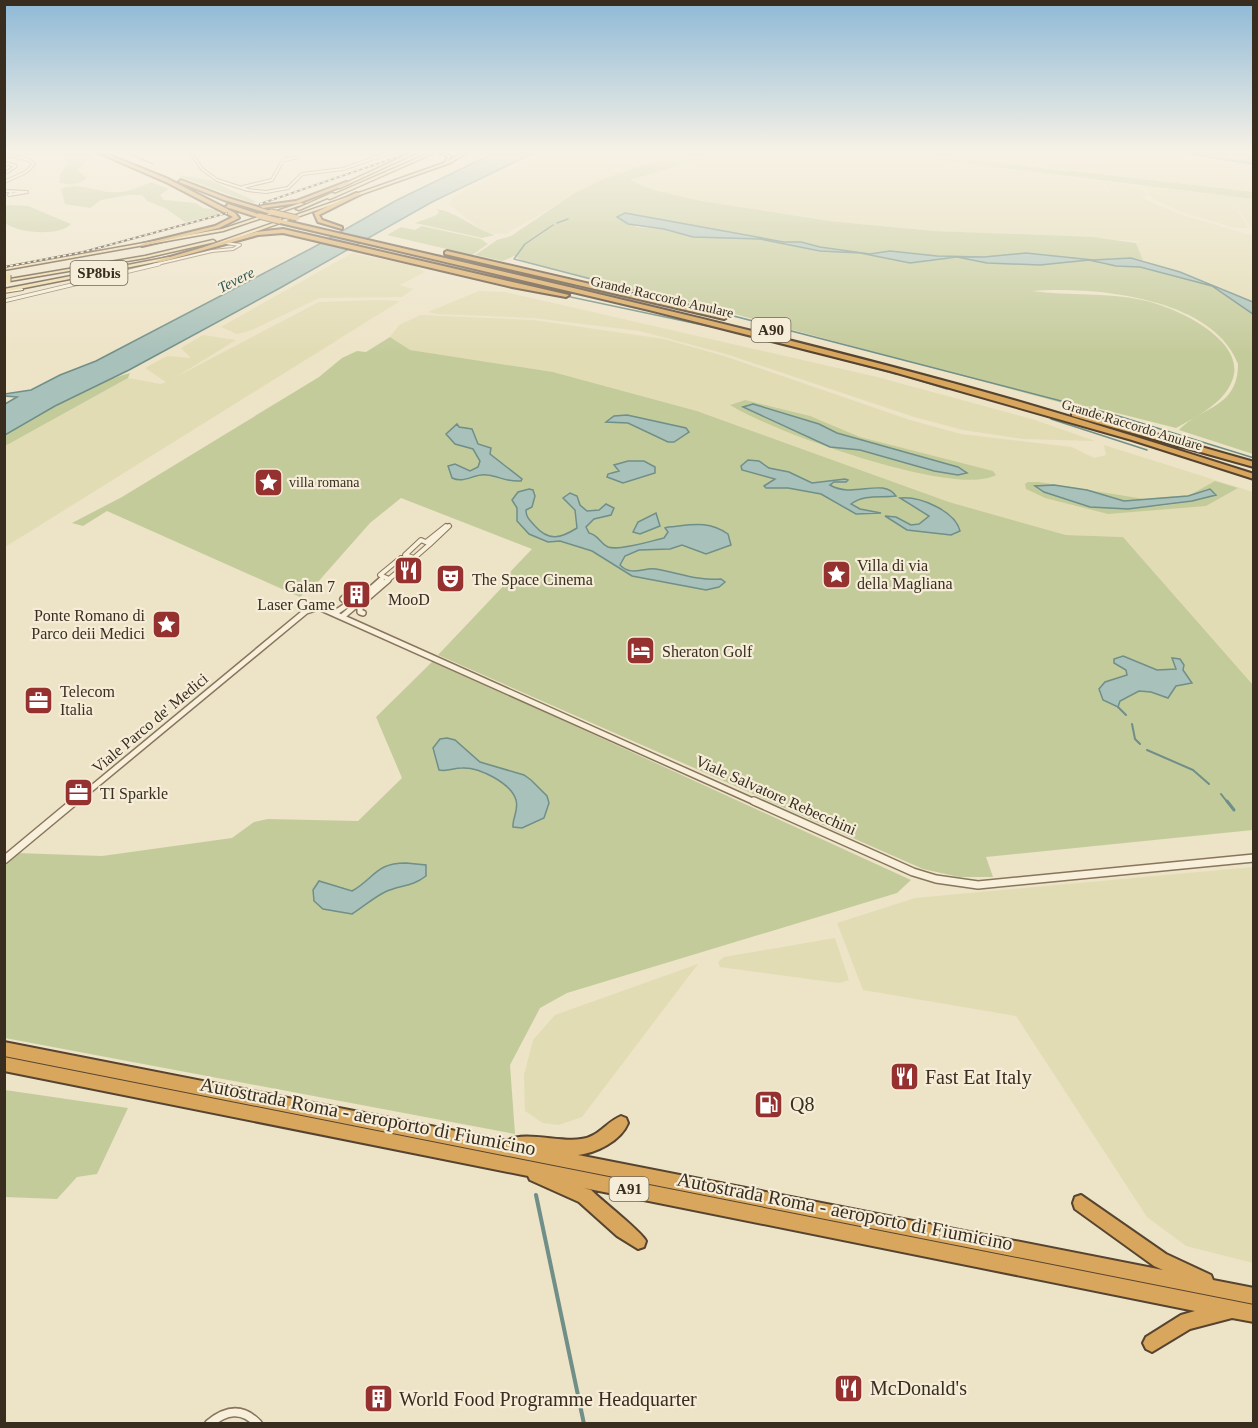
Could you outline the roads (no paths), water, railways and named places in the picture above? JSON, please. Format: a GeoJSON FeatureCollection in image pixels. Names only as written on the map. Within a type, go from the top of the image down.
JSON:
{"type":"FeatureCollection","features":[{"type":"Feature","properties":{"kind":"highway"},"geometry":{"type":"LineString","coordinates":[[144,245],[217,227],[233,220]]}},
{"type":"Feature","properties":{"kind":"highway","name":"Grande Raccordo Anulare"},"geometry":{"type":"LineString","coordinates":[[273,220],[862,360],[1141,441],[1254,477]]}},
{"type":"Feature","properties":{"kind":"highway","name":"Grande Raccordo Anulare"},"geometry":{"type":"LineString","coordinates":[[304,220],[732,320]]}},
{"type":"Feature","properties":{"kind":"highway"},"geometry":{"type":"LineString","coordinates":[[320,220],[340,228]]}},
{"type":"Feature","properties":{"kind":"highway"},"geometry":{"type":"LineString","coordinates":[[159,261],[265,232],[290,232],[523,287],[676,314]]}},
{"type":"Feature","properties":{"kind":"highway","name":"Grande Raccordo Anulare"},"geometry":{"type":"LineString","coordinates":[[743,322],[1254,465]]}},
{"type":"Feature","properties":{"kind":"highway","name":"Grande Raccordo Anulare"},"geometry":{"type":"LineString","coordinates":[[1062,411],[1254,471]]}},
{"type":"Feature","properties":{"kind":"highway"},"geometry":{"type":"LineString","coordinates":[[1141,441],[1254,483]]}},
{"type":"Feature","properties":{"kind":"highway","name":"Autostrada Roma - aeroporto di Fiumicino"},"geometry":{"type":"LineString","coordinates":[[4,1049],[1246,1295]]}},
{"type":"Feature","properties":{"kind":"highway","name":"Autostrada Roma - aeroporto di Fiumicino"},"geometry":{"type":"LineString","coordinates":[[4,1064],[1254,1314]]}},
{"type":"Feature","properties":{"kind":"highway"},"geometry":{"type":"LineString","coordinates":[[499,1147],[520,1145],[582,1149],[600,1142],[621,1123]]}},
{"type":"Feature","properties":{"kind":"highway"},"geometry":{"type":"LineString","coordinates":[[507,1165],[566,1185],[585,1196],[638,1241]]}},
{"type":"Feature","properties":{"kind":"highway"},"geometry":{"type":"LineString","coordinates":[[1081,1203],[1169,1267],[1246,1295]]}},
{"type":"Feature","properties":{"kind":"highway"},"geometry":{"type":"LineString","coordinates":[[1152,1343],[1187,1321],[1231,1310]]}},
{"type":"Feature","properties":{"kind":"main road","name":"SP8bis"},"geometry":{"type":"LineString","coordinates":[[4,269],[144,245],[242,225],[257,220]]}},
{"type":"Feature","properties":{"kind":"main road"},"geometry":{"type":"LineString","coordinates":[[6,279],[154,253],[217,237],[267,220]]}},
{"type":"Feature","properties":{"kind":"main road"},"geometry":{"type":"LineString","coordinates":[[6,279],[145,257],[216,240],[275,220]]}},
{"type":"Feature","properties":{"kind":"main road","name":"SP8bis"},"geometry":{"type":"LineString","coordinates":[[4,292],[159,261],[282,220]]}},
{"type":"Feature","properties":{"kind":"main road"},"geometry":{"type":"LineString","coordinates":[[6,279],[14,270],[32,265]]}},
{"type":"Feature","properties":{"kind":"main road"},"geometry":{"type":"LineString","coordinates":[[6,279],[18,286],[39,285]]}},
{"type":"Feature","properties":{"kind":"street"},"geometry":{"type":"LineString","coordinates":[[4,301],[212,251],[233,249],[240,245],[226,243]]}},
{"type":"Feature","properties":{"kind":"street"},"geometry":{"type":"LineString","coordinates":[[428,543],[422,540],[405,555],[414,558],[448,526]]}},
{"type":"Feature","properties":{"kind":"street"},"geometry":{"type":"LineString","coordinates":[[343,616],[359,608],[406,565],[397,561],[380,575],[389,579]]}},
{"type":"Feature","properties":{"kind":"street"},"geometry":{"type":"LineString","coordinates":[[351,620],[383,576]]}},
{"type":"Feature","properties":{"kind":"street"},"geometry":{"type":"LineString","coordinates":[[352,591],[343,599],[359,608]]}},
{"type":"Feature","properties":{"kind":"street"},"geometry":{"type":"LineString","coordinates":[[335,613],[348,603]]}},
{"type":"Feature","properties":{"kind":"street","name":"Viale Salvatore Rebecchini"},"geometry":{"type":"LineString","coordinates":[[313,608],[325,608],[892,862],[936,879],[978,885],[1254,858]]}},
{"type":"Feature","properties":{"kind":"street","name":"Viale Parco de' Medici"},"geometry":{"type":"LineString","coordinates":[[4,860],[284,629],[313,608]]}},
{"type":"Feature","properties":{"kind":"street"},"geometry":{"type":"LineString","coordinates":[[209,1424],[218,1415],[236,1409],[250,1414],[258,1424]]}},
{"type":"Feature","properties":{"kind":"water"},"geometry":{"type":"Polygon","coordinates":[[[362,220],[401,220],[280,288],[129,370],[55,406],[5,435],[5,404],[17,397],[4,394],[31,390],[60,375],[96,361],[362,220]]]}},
{"type":"Feature","properties":{"kind":"water"},"geometry":{"type":"Polygon","coordinates":[[[621,220],[661,220],[784,242],[801,242],[870,254],[890,251],[937,256],[984,257],[1026,253],[1093,260],[1131,258],[1180,272],[1253,302],[1253,314],[1212,286],[1140,267],[1116,266],[1089,260],[1040,265],[987,263],[957,257],[910,263],[860,253],[820,251],[760,239],[693,237],[664,229],[628,224],[621,220]]]}},
{"type":"Feature","properties":{"kind":"water"},"geometry":{"type":"Polygon","coordinates":[[[753,404],[819,424],[837,433],[958,467],[967,473],[958,475],[934,471],[860,450],[830,447],[743,407],[753,404]]]}},
{"type":"Feature","properties":{"kind":"water"},"geometry":{"type":"Polygon","coordinates":[[[627,415],[686,428],[689,432],[674,442],[668,442],[628,423],[606,422],[614,416],[627,415]]]}},
{"type":"Feature","properties":{"kind":"water"},"geometry":{"type":"Polygon","coordinates":[[[457,424],[459,427],[472,429],[478,444],[491,448],[490,454],[522,479],[521,481],[487,475],[461,480],[452,478],[448,466],[455,464],[470,471],[478,467],[480,461],[473,449],[455,444],[446,434],[457,424]]]}},
{"type":"Feature","properties":{"kind":"water"},"geometry":{"type":"Polygon","coordinates":[[[748,460],[759,461],[769,468],[789,472],[812,483],[845,479],[848,480],[834,482],[830,485],[848,490],[883,488],[896,496],[856,501],[851,504],[860,509],[881,513],[856,514],[821,494],[788,488],[766,488],[764,486],[775,479],[742,470],[741,466],[748,460]]]}},
{"type":"Feature","properties":{"kind":"water"},"geometry":{"type":"Polygon","coordinates":[[[628,461],[644,461],[655,467],[655,473],[623,483],[607,477],[608,474],[619,471],[614,465],[628,461]]]}},
{"type":"Feature","properties":{"kind":"water"},"geometry":{"type":"Polygon","coordinates":[[[1054,485],[1087,490],[1124,501],[1188,496],[1210,489],[1216,495],[1192,501],[1128,509],[1090,507],[1044,492],[1035,486],[1054,485]]]}},
{"type":"Feature","properties":{"kind":"water"},"geometry":{"type":"Polygon","coordinates":[[[533,490],[535,496],[532,507],[526,510],[528,517],[540,531],[550,536],[560,536],[577,528],[575,510],[563,498],[570,493],[577,496],[580,505],[587,511],[599,510],[606,504],[614,508],[611,515],[594,519],[586,527],[589,533],[595,535],[608,547],[627,547],[664,538],[668,532],[665,528],[668,527],[699,524],[721,530],[728,534],[731,545],[706,554],[682,545],[670,549],[639,550],[625,556],[620,565],[624,569],[633,571],[656,569],[696,578],[721,579],[725,582],[719,587],[706,590],[632,576],[592,551],[560,541],[548,542],[529,534],[517,521],[517,508],[512,500],[518,492],[533,490]]]}},
{"type":"Feature","properties":{"kind":"water"},"geometry":{"type":"Polygon","coordinates":[[[900,498],[936,506],[951,517],[960,531],[951,535],[907,530],[885,516],[896,517],[911,525],[919,524],[929,516],[900,498]]]}},
{"type":"Feature","properties":{"kind":"water"},"geometry":{"type":"Polygon","coordinates":[[[656,513],[660,526],[640,534],[633,532],[638,522],[656,513]]]}},
{"type":"Feature","properties":{"kind":"water"},"geometry":{"type":"Polygon","coordinates":[[[1123,656],[1157,670],[1176,669],[1172,658],[1180,659],[1184,665],[1183,670],[1192,683],[1176,686],[1168,698],[1151,692],[1139,691],[1120,701],[1118,707],[1103,700],[1099,689],[1105,682],[1127,675],[1126,670],[1114,663],[1114,659],[1123,656]]]}},
{"type":"Feature","properties":{"kind":"water"},"geometry":{"type":"Polygon","coordinates":[[[440,739],[455,740],[480,762],[524,775],[531,780],[547,796],[549,803],[544,818],[522,828],[513,827],[517,808],[516,800],[501,782],[485,773],[469,768],[439,770],[433,748],[440,739]]]}},
{"type":"Feature","properties":{"kind":"water"},"geometry":{"type":"Polygon","coordinates":[[[406,863],[426,865],[426,876],[416,882],[385,892],[352,914],[323,909],[314,901],[313,890],[319,881],[352,891],[381,868],[406,863]]]}},
{"type":"Feature","properties":{"kind":"waterway"},"geometry":{"type":"LineString","coordinates":[[557,223],[566,220]]}},
{"type":"Feature","properties":{"kind":"waterway"},"geometry":{"type":"LineString","coordinates":[[553,225],[525,244],[514,259],[1115,415],[1254,458]]}},
{"type":"Feature","properties":{"kind":"waterway"},"geometry":{"type":"LineString","coordinates":[[566,296],[731,331]]}},
{"type":"Feature","properties":{"kind":"waterway"},"geometry":{"type":"LineString","coordinates":[[742,334],[754,337]]}},
{"type":"Feature","properties":{"kind":"waterway"},"geometry":{"type":"LineString","coordinates":[[786,345],[896,374]]}},
{"type":"Feature","properties":{"kind":"waterway"},"geometry":{"type":"LineString","coordinates":[[908,377],[947,389]]}},
{"type":"Feature","properties":{"kind":"waterway"},"geometry":{"type":"LineString","coordinates":[[1051,419],[1147,450]]}},
{"type":"Feature","properties":{"kind":"waterway"},"geometry":{"type":"LineString","coordinates":[[1118,707],[1126,715]]}},
{"type":"Feature","properties":{"kind":"waterway"},"geometry":{"type":"LineString","coordinates":[[1132,724],[1135,739],[1140,744]]}},
{"type":"Feature","properties":{"kind":"waterway"},"geometry":{"type":"LineString","coordinates":[[1147,750],[1193,770],[1209,784]]}},
{"type":"Feature","properties":{"kind":"waterway"},"geometry":{"type":"LineString","coordinates":[[1221,794],[1228,803]]}},
{"type":"Feature","properties":{"kind":"waterway"},"geometry":{"type":"LineString","coordinates":[[1227,801],[1234,810]]}},
{"type":"Feature","properties":{"kind":"waterway"},"geometry":{"type":"LineString","coordinates":[[536,1195],[584,1424]]}},
{"type":"Feature","properties":{"kind":"railway"},"geometry":{"type":"LineString","coordinates":[[4,267],[83,252],[202,220]]}},
{"type":"Feature","properties":{"kind":"place","name":"villa romana"},"geometry":{"type":"Point","coordinates":[268,482]}},
{"type":"Feature","properties":{"kind":"place","name":"MooD"},"geometry":{"type":"Point","coordinates":[409,571]}},
{"type":"Feature","properties":{"kind":"place","name":"Villa di via della Magliana"},"geometry":{"type":"Point","coordinates":[836,574]}},
{"type":"Feature","properties":{"kind":"place","name":"The Space Cinema"},"geometry":{"type":"Point","coordinates":[451,579]}},
{"type":"Feature","properties":{"kind":"place","name":"Galan 7 Laser Game"},"geometry":{"type":"Point","coordinates":[356,595]}},
{"type":"Feature","properties":{"kind":"place","name":"Ponte Romano di Parco deii Medici"},"geometry":{"type":"Point","coordinates":[166,624]}},
{"type":"Feature","properties":{"kind":"place","name":"Sheraton Golf"},"geometry":{"type":"Point","coordinates":[641,651]}},
{"type":"Feature","properties":{"kind":"place","name":"Telecom Italia"},"geometry":{"type":"Point","coordinates":[39,700]}},
{"type":"Feature","properties":{"kind":"place","name":"TI Sparkle"},"geometry":{"type":"Point","coordinates":[79,793]}},
{"type":"Feature","properties":{"kind":"place","name":"Fast Eat Italy"},"geometry":{"type":"Point","coordinates":[904,1077]}},
{"type":"Feature","properties":{"kind":"place","name":"Q8"},"geometry":{"type":"Point","coordinates":[769,1104]}},
{"type":"Feature","properties":{"kind":"place","name":"McDonald's"},"geometry":{"type":"Point","coordinates":[849,1388]}},
{"type":"Feature","properties":{"kind":"place","name":"World Food Programme Headquarter"},"geometry":{"type":"Point","coordinates":[378,1399]}},
{"type":"Feature","properties":{"kind":"water label","name":"Tevere"},"geometry":{"type":"Point","coordinates":[236,280]}}]}
